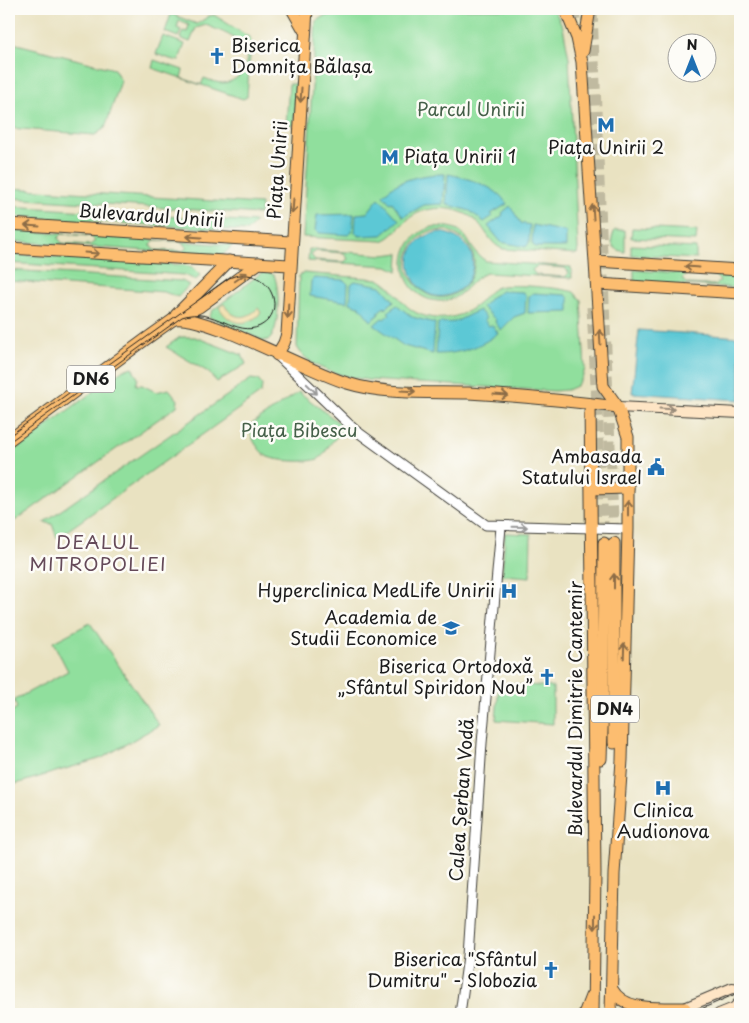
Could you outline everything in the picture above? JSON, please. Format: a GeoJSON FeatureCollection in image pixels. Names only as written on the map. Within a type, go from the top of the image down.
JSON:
{"type":"FeatureCollection","features":[{"type":"Feature","properties":{"kind":"main road"},"geometry":{"type":"LineString","coordinates":[[292,9],[305,32]]}},
{"type":"Feature","properties":{"kind":"main road","name":"Piața Unirii"},"geometry":{"type":"LineString","coordinates":[[302,367],[286,349],[291,242],[307,9]]}},
{"type":"Feature","properties":{"kind":"main road"},"geometry":{"type":"LineString","coordinates":[[565,9],[577,38],[582,62],[598,284],[603,386],[618,407],[628,437],[628,529],[622,760],[614,874]]}},
{"type":"Feature","properties":{"kind":"main road"},"geometry":{"type":"LineString","coordinates":[[582,62],[590,9]]}},
{"type":"Feature","properties":{"kind":"main road","name":"Bulevardul Unirii"},"geometry":{"type":"LineString","coordinates":[[9,224],[291,242]]}},
{"type":"Feature","properties":{"kind":"main road"},"geometry":{"type":"LineString","coordinates":[[9,248],[290,265]]}},
{"type":"Feature","properties":{"kind":"main road"},"geometry":{"type":"LineString","coordinates":[[196,259],[205,269],[208,284]]}},
{"type":"Feature","properties":{"kind":"main road"},"geometry":{"type":"LineString","coordinates":[[596,261],[740,270]]}},
{"type":"Feature","properties":{"kind":"main road","name":"DN6"},"geometry":{"type":"LineString","coordinates":[[9,440],[174,319],[229,262]]}},
{"type":"Feature","properties":{"kind":"main road"},"geometry":{"type":"LineString","coordinates":[[174,319],[199,307],[259,263]]}},
{"type":"Feature","properties":{"kind":"main road"},"geometry":{"type":"LineString","coordinates":[[598,284],[740,293]]}},
{"type":"Feature","properties":{"kind":"main road"},"geometry":{"type":"LineString","coordinates":[[174,319],[191,320],[212,327],[277,355]]}},
{"type":"Feature","properties":{"kind":"main road","name":"Piața Unirii"},"geometry":{"type":"LineString","coordinates":[[287,334],[277,355],[302,367],[349,384],[370,388],[545,398],[618,407]]}},
{"type":"Feature","properties":{"kind":"main road"},"geometry":{"type":"LineString","coordinates":[[590,404],[603,386]]}},
{"type":"Feature","properties":{"kind":"main road","name":"Bulevardul Dimitrie Cantemir"},"geometry":{"type":"LineString","coordinates":[[590,404],[595,873],[595,988],[593,1014]]}},
{"type":"Feature","properties":{"kind":"main road"},"geometry":{"type":"LineString","coordinates":[[618,407],[740,413]]}},
{"type":"Feature","properties":{"kind":"main road"},"geometry":{"type":"LineString","coordinates":[[592,488],[628,488]]}},
{"type":"Feature","properties":{"kind":"main road","name":"DN4"},"geometry":{"type":"LineString","coordinates":[[595,873],[609,543],[614,874],[611,1014]]}},
{"type":"Feature","properties":{"kind":"main road"},"geometry":{"type":"LineString","coordinates":[[584,1014],[595,988]]}},
{"type":"Feature","properties":{"kind":"main road"},"geometry":{"type":"LineString","coordinates":[[670,1014],[732,988],[740,989]]}},
{"type":"Feature","properties":{"kind":"main road"},"geometry":{"type":"LineString","coordinates":[[612,989],[618,999],[632,1005],[685,1008]]}},
{"type":"Feature","properties":{"kind":"main road"},"geometry":{"type":"LineString","coordinates":[[719,1014],[734,1008],[740,1002]]}},
{"type":"Feature","properties":{"kind":"street"},"geometry":{"type":"LineString","coordinates":[[277,355],[362,435],[484,524],[501,527],[628,529]]}},
{"type":"Feature","properties":{"kind":"street","name":"Calea Șerban Vodă"},"geometry":{"type":"LineString","coordinates":[[460,1014],[468,956],[482,734],[501,527]]}},
{"type":"Feature","properties":{"kind":"green space","name":"Parcul Unirii"},"geometry":{"type":"Polygon","coordinates":[[[393,9],[554,9],[563,27],[569,58],[577,254],[503,249],[491,240],[474,219],[458,211],[440,208],[430,209],[413,215],[392,235],[382,241],[303,237],[316,21],[324,16],[393,9]]]}},
{"type":"Feature","properties":{"kind":"green space"},"geometry":{"type":"Polygon","coordinates":[[[171,14],[197,24],[214,15],[249,37],[251,41],[247,97],[243,99],[201,85],[204,78],[223,83],[230,82],[241,74],[246,62],[246,55],[240,43],[206,25],[196,28],[190,42],[180,38],[183,31],[187,32],[189,25],[179,21],[177,28],[181,30],[178,37],[165,32],[171,14]]]}},
{"type":"Feature","properties":{"kind":"green space"},"geometry":{"type":"Polygon","coordinates":[[[163,36],[185,44],[179,60],[176,61],[156,54],[163,36]]]}},
{"type":"Feature","properties":{"kind":"green space"},"geometry":{"type":"Polygon","coordinates":[[[9,42],[114,69],[121,81],[105,128],[95,135],[9,128],[9,42]]]}},
{"type":"Feature","properties":{"kind":"green space"},"geometry":{"type":"Polygon","coordinates":[[[154,60],[183,70],[181,78],[152,68],[154,60]]]}},
{"type":"Feature","properties":{"kind":"green space"},"geometry":{"type":"Polygon","coordinates":[[[289,84],[297,84],[294,125],[286,125],[289,84]]]}},
{"type":"Feature","properties":{"kind":"green space"},"geometry":{"type":"Polygon","coordinates":[[[9,188],[261,204],[260,214],[9,198],[9,188]]]}},
{"type":"Feature","properties":{"kind":"green space"},"geometry":{"type":"Polygon","coordinates":[[[9,206],[256,222],[247,231],[9,216],[9,206]]]}},
{"type":"Feature","properties":{"kind":"green space"},"geometry":{"type":"Polygon","coordinates":[[[432,227],[455,229],[466,237],[473,249],[486,261],[571,267],[572,278],[487,273],[475,279],[461,293],[450,300],[427,299],[416,292],[408,281],[404,269],[405,256],[409,244],[418,234],[432,227]],[[446,230],[431,231],[419,238],[410,250],[407,264],[411,278],[425,293],[441,298],[455,294],[466,284],[473,270],[473,255],[465,241],[446,230]],[[537,266],[532,270],[536,275],[565,277],[569,273],[565,268],[537,266]]]}},
{"type":"Feature","properties":{"kind":"green space"},"geometry":{"type":"Polygon","coordinates":[[[632,228],[697,231],[696,241],[631,238],[632,228]]]}},
{"type":"Feature","properties":{"kind":"green space"},"geometry":{"type":"Polygon","coordinates":[[[9,230],[233,245],[222,256],[9,241],[9,230]],[[62,234],[58,238],[62,243],[90,245],[95,241],[90,236],[62,234]],[[155,240],[150,245],[154,250],[183,251],[187,247],[183,242],[155,240]]]}},
{"type":"Feature","properties":{"kind":"green space"},"geometry":{"type":"Polygon","coordinates":[[[615,230],[625,230],[625,252],[617,249],[612,244],[615,230]]]}},
{"type":"Feature","properties":{"kind":"green space"},"geometry":{"type":"Polygon","coordinates":[[[631,245],[696,248],[696,259],[631,255],[631,245]]]}},
{"type":"Feature","properties":{"kind":"green space"},"geometry":{"type":"Polygon","coordinates":[[[309,249],[384,255],[399,253],[398,271],[388,266],[308,261],[309,249]],[[316,251],[311,255],[315,260],[344,262],[348,259],[344,253],[316,251]]]}},
{"type":"Feature","properties":{"kind":"green space"},"geometry":{"type":"Polygon","coordinates":[[[9,254],[185,265],[192,267],[200,275],[196,280],[184,275],[9,263],[9,254]]]}},
{"type":"Feature","properties":{"kind":"green space"},"geometry":{"type":"Polygon","coordinates":[[[9,270],[182,281],[189,285],[178,297],[164,292],[9,281],[9,270]]]}},
{"type":"Feature","properties":{"kind":"green space"},"geometry":{"type":"Polygon","coordinates":[[[634,270],[740,277],[740,288],[634,282],[634,270]],[[687,274],[682,279],[687,284],[715,285],[720,281],[715,276],[687,274]]]}},
{"type":"Feature","properties":{"kind":"green space"},"geometry":{"type":"Polygon","coordinates":[[[268,272],[274,275],[278,298],[276,326],[270,339],[264,341],[209,317],[213,310],[261,273],[268,272]]]}},
{"type":"Feature","properties":{"kind":"green space"},"geometry":{"type":"Polygon","coordinates":[[[304,273],[378,279],[390,287],[410,309],[433,318],[448,318],[469,311],[487,294],[498,287],[536,286],[574,292],[581,300],[585,369],[582,378],[576,386],[567,390],[554,391],[368,380],[328,371],[310,361],[297,347],[299,276],[304,273]]]}},
{"type":"Feature","properties":{"kind":"green space"},"geometry":{"type":"Polygon","coordinates":[[[180,337],[195,337],[242,355],[246,364],[217,382],[208,372],[166,347],[180,337]]]}},
{"type":"Feature","properties":{"kind":"green space"},"geometry":{"type":"Polygon","coordinates":[[[132,367],[138,378],[136,385],[142,385],[156,392],[169,389],[178,400],[177,406],[9,525],[9,454],[121,371],[132,367]]]}},
{"type":"Feature","properties":{"kind":"green space"},"geometry":{"type":"Polygon","coordinates":[[[251,379],[258,380],[262,385],[261,393],[57,538],[52,524],[44,522],[251,379]]]}},
{"type":"Feature","properties":{"kind":"green space","name":"Piața Bibescu"},"geometry":{"type":"Polygon","coordinates":[[[299,392],[347,429],[330,444],[323,456],[318,459],[293,461],[268,457],[255,443],[250,425],[299,392]]]}},
{"type":"Feature","properties":{"kind":"green space"},"geometry":{"type":"Polygon","coordinates":[[[505,533],[531,534],[530,577],[502,575],[505,533]]]}},
{"type":"Feature","properties":{"kind":"green space"},"geometry":{"type":"Polygon","coordinates":[[[90,623],[159,725],[102,758],[9,786],[9,713],[17,708],[14,700],[68,671],[53,642],[90,623]]]}},
{"type":"Feature","properties":{"kind":"green space"},"geometry":{"type":"Polygon","coordinates":[[[499,683],[553,687],[553,724],[496,720],[499,683]]]}},
{"type":"Feature","properties":{"kind":"sand"},"geometry":{"type":"Polygon","coordinates":[[[224,304],[235,315],[249,315],[258,308],[261,313],[250,321],[233,321],[219,307],[224,304]]]}},
{"type":"Feature","properties":{"kind":"water"},"geometry":{"type":"Polygon","coordinates":[[[445,174],[443,204],[424,205],[403,217],[392,202],[390,203],[383,195],[396,185],[411,178],[445,174]]]}},
{"type":"Feature","properties":{"kind":"water"},"geometry":{"type":"Polygon","coordinates":[[[448,174],[489,188],[496,192],[507,204],[491,214],[493,216],[484,222],[470,211],[446,204],[448,174]]]}},
{"type":"Feature","properties":{"kind":"water"},"geometry":{"type":"Polygon","coordinates":[[[379,198],[399,220],[382,235],[359,236],[355,232],[356,214],[367,213],[379,198]]]}},
{"type":"Feature","properties":{"kind":"water"},"geometry":{"type":"Polygon","coordinates":[[[510,206],[521,223],[530,225],[529,243],[526,247],[501,242],[488,226],[503,215],[502,213],[510,206]]]}},
{"type":"Feature","properties":{"kind":"water"},"geometry":{"type":"Polygon","coordinates":[[[354,214],[352,232],[348,235],[318,233],[315,230],[317,215],[354,214]]]}},
{"type":"Feature","properties":{"kind":"water"},"geometry":{"type":"Polygon","coordinates":[[[533,225],[566,232],[566,247],[535,247],[532,243],[533,225]]]}},
{"type":"Feature","properties":{"kind":"water"},"geometry":{"type":"Polygon","coordinates":[[[440,232],[462,241],[471,253],[473,268],[470,277],[461,288],[454,293],[439,296],[427,293],[417,285],[411,273],[409,260],[413,248],[423,238],[440,232]]]}},
{"type":"Feature","properties":{"kind":"water"},"geometry":{"type":"Polygon","coordinates":[[[314,278],[344,280],[348,284],[347,302],[310,296],[311,281],[314,278]]]}},
{"type":"Feature","properties":{"kind":"water"},"geometry":{"type":"Polygon","coordinates":[[[355,281],[381,286],[394,301],[378,312],[379,314],[371,321],[359,306],[350,303],[351,284],[355,281]]]}},
{"type":"Feature","properties":{"kind":"water"},"geometry":{"type":"Polygon","coordinates":[[[502,291],[523,292],[526,296],[525,313],[514,317],[501,330],[495,322],[496,320],[482,307],[491,297],[502,291]]]}},
{"type":"Feature","properties":{"kind":"water"},"geometry":{"type":"Polygon","coordinates":[[[533,293],[566,295],[569,298],[569,312],[528,313],[529,296],[533,293]]]}},
{"type":"Feature","properties":{"kind":"water"},"geometry":{"type":"Polygon","coordinates":[[[397,305],[412,317],[435,323],[433,354],[404,346],[374,325],[390,314],[388,312],[397,305]]]}},
{"type":"Feature","properties":{"kind":"water"},"geometry":{"type":"Polygon","coordinates":[[[479,310],[486,318],[484,320],[489,326],[492,325],[498,333],[484,343],[468,349],[436,354],[438,323],[455,322],[479,310]]]}},
{"type":"Feature","properties":{"kind":"water"},"geometry":{"type":"Polygon","coordinates":[[[639,330],[740,337],[740,400],[632,393],[639,330]]]}},
{"type":"Feature","properties":{"kind":"tunnel"},"geometry":{"type":"LineString","coordinates":[[574,9],[576,32]]}},
{"type":"Feature","properties":{"kind":"tunnel"},"geometry":{"type":"LineString","coordinates":[[592,12],[614,543]]}},
{"type":"Feature","properties":{"kind":"tunnel"},"geometry":{"type":"LineString","coordinates":[[592,307],[604,543]]}},
{"type":"Feature","properties":{"kind":"tram line"},"geometry":{"type":"LineString","coordinates":[[9,436],[229,278],[242,275],[254,276],[270,290],[274,300],[273,310],[269,319],[260,326],[251,329],[242,328],[204,315],[182,317],[9,442]]}},
{"type":"Feature","properties":{"kind":"tram line"},"geometry":{"type":"LineString","coordinates":[[690,1014],[740,992]]}},
{"type":"Feature","properties":{"kind":"place","name":"Biserica Domnița Bălașa"},"geometry":{"type":"Point","coordinates":[217,56]}},
{"type":"Feature","properties":{"kind":"place","name":"Piața Unirii 2"},"geometry":{"type":"Point","coordinates":[606,125]}},
{"type":"Feature","properties":{"kind":"place","name":"Piața Unirii 1"},"geometry":{"type":"Point","coordinates":[390,157]}},
{"type":"Feature","properties":{"kind":"place","name":"Ambasada Statului Israel"},"geometry":{"type":"Point","coordinates":[656,467]}},
{"type":"Feature","properties":{"kind":"place","name":"Hyperclinica MedLife Unirii"},"geometry":{"type":"Point","coordinates":[509,591]}},
{"type":"Feature","properties":{"kind":"place","name":"Academia de Studii Economice"},"geometry":{"type":"Point","coordinates":[451,628]}},
{"type":"Feature","properties":{"kind":"place","name":"Biserica Ortodoxă „Sfântul Spiridon Nou”"},"geometry":{"type":"Point","coordinates":[547,677]}},
{"type":"Feature","properties":{"kind":"place","name":"Clinica Audionova"},"geometry":{"type":"Point","coordinates":[663,788]}},
{"type":"Feature","properties":{"kind":"place","name":"Biserica \"Sfântul Dumitru\" - Slobozia"},"geometry":{"type":"Point","coordinates":[551,970]}},
{"type":"Feature","properties":{"kind":"district","name":"DEALUL MITROPOLIEI"},"geometry":{"type":"Point","coordinates":[98,553]}}]}
